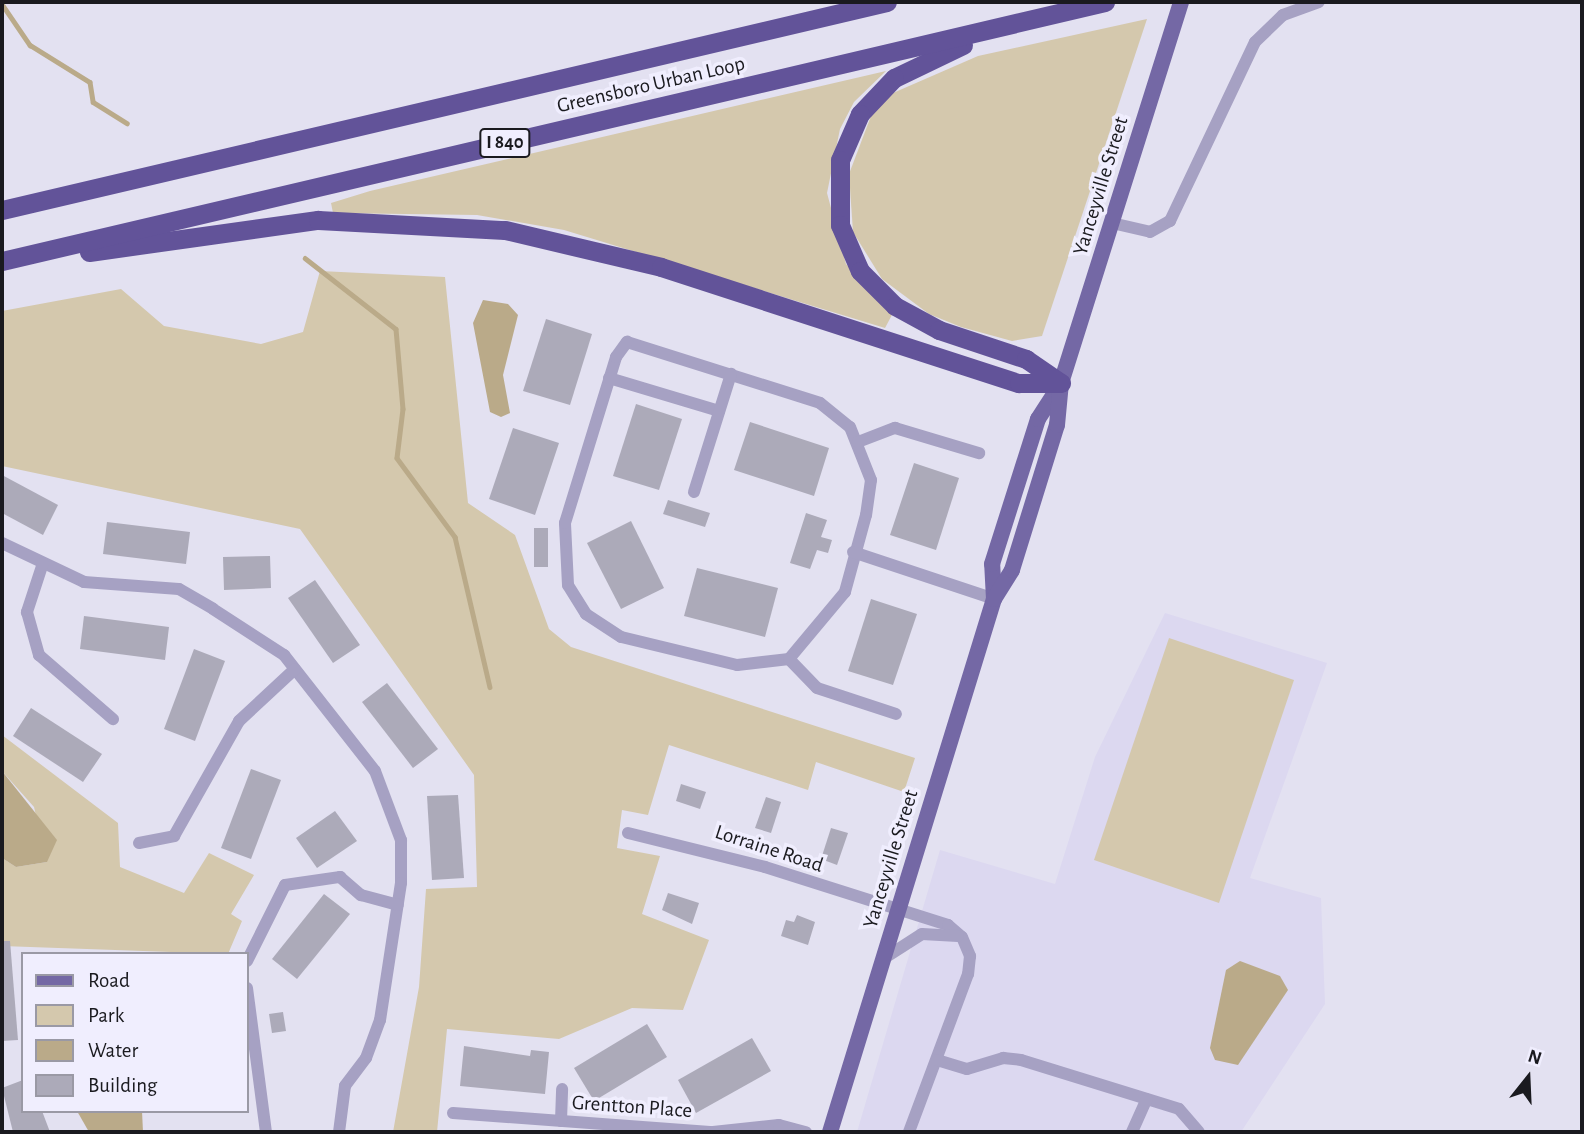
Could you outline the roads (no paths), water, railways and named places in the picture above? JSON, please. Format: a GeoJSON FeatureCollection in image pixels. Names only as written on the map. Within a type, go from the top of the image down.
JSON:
{"type":"FeatureCollection","features":[{"type":"Feature","properties":{"kind":"highway","name":"Greensboro Urban Loop"},"geometry":{"type":"LineString","coordinates":[[2,209],[887,2]]}},
{"type":"Feature","properties":{"kind":"highway","name":"Greensboro Urban Loop"},"geometry":{"type":"LineString","coordinates":[[2,263],[1105,2]]}},
{"type":"Feature","properties":{"kind":"highway"},"geometry":{"type":"LineString","coordinates":[[1009,24],[908,69],[870,100],[844,144],[836,208],[860,271],[895,306],[939,330],[1026,359],[1061,383]]}},
{"type":"Feature","properties":{"kind":"highway"},"geometry":{"type":"LineString","coordinates":[[2,263],[284,223],[465,224],[624,256],[1019,383],[1061,383]]}},
{"type":"Feature","properties":{"kind":"main road","name":"Yanceyville Street"},"geometry":{"type":"LineString","coordinates":[[830,1132],[994,598],[1012,570],[1054,436],[1061,383],[1180,7]]}},
{"type":"Feature","properties":{"kind":"street"},"geometry":{"type":"LineString","coordinates":[[1112,223],[1150,232],[1170,221],[1255,42],[1283,15],[1319,2]]}},
{"type":"Feature","properties":{"kind":"street"},"geometry":{"type":"LineString","coordinates":[[627,342],[731,374],[820,403],[850,427],[871,480],[845,592],[789,659],[737,665],[689,657],[621,637],[586,614],[568,585],[562,549],[609,378],[627,342]]}},
{"type":"Feature","properties":{"kind":"street"},"geometry":{"type":"LineString","coordinates":[[694,492],[731,374]]}},
{"type":"Feature","properties":{"kind":"street"},"geometry":{"type":"LineString","coordinates":[[609,378],[719,411]]}},
{"type":"Feature","properties":{"kind":"street"},"geometry":{"type":"LineString","coordinates":[[858,442],[895,428],[979,453]]}},
{"type":"Feature","properties":{"kind":"street"},"geometry":{"type":"LineString","coordinates":[[2,543],[84,582],[179,589],[284,655],[375,771],[401,840],[398,905],[380,1020],[366,1058],[345,1086],[339,1132]]}},
{"type":"Feature","properties":{"kind":"street"},"geometry":{"type":"LineString","coordinates":[[853,552],[994,598]]}},
{"type":"Feature","properties":{"kind":"street"},"geometry":{"type":"LineString","coordinates":[[43,563],[27,612],[39,655],[113,719]]}},
{"type":"Feature","properties":{"kind":"street"},"geometry":{"type":"LineString","coordinates":[[789,659],[817,688],[896,714]]}},
{"type":"Feature","properties":{"kind":"street"},"geometry":{"type":"LineString","coordinates":[[139,843],[174,836],[239,721],[295,669]]}},
{"type":"Feature","properties":{"kind":"street","name":"Lorraine Road"},"geometry":{"type":"LineString","coordinates":[[628,833],[722,854],[948,925],[962,937]]}},
{"type":"Feature","properties":{"kind":"street"},"geometry":{"type":"LineString","coordinates":[[248,959],[285,885],[340,877],[361,895],[398,905]]}},
{"type":"Feature","properties":{"kind":"street"},"geometry":{"type":"LineString","coordinates":[[882,960],[922,934],[962,937],[970,956],[968,974],[909,1132]]}},
{"type":"Feature","properties":{"kind":"street"},"geometry":{"type":"LineString","coordinates":[[248,996],[266,1132]]}},
{"type":"Feature","properties":{"kind":"street"},"geometry":{"type":"LineString","coordinates":[[937,1060],[967,1069],[1011,1058],[1187,1114],[1199,1132]]}},
{"type":"Feature","properties":{"kind":"street"},"geometry":{"type":"LineString","coordinates":[[561,1121],[562,1088]]}},
{"type":"Feature","properties":{"kind":"street"},"geometry":{"type":"LineString","coordinates":[[1132,1132],[1147,1100]]}},
{"type":"Feature","properties":{"kind":"street","name":"Grentton Place"},"geometry":{"type":"LineString","coordinates":[[453,1113],[713,1132],[779,1125],[806,1132]]}},
{"type":"Feature","properties":{"kind":"water"},"geometry":{"type":"Polygon","coordinates":[[[483,300],[508,304],[518,315],[503,375],[510,413],[501,417],[490,412],[473,323],[483,300]]]}},
{"type":"Feature","properties":{"kind":"water"},"geometry":{"type":"Polygon","coordinates":[[[2,771],[57,840],[47,862],[16,867],[2,858],[2,771]]]}},
{"type":"Feature","properties":{"kind":"water"},"geometry":{"type":"Polygon","coordinates":[[[1240,961],[1280,976],[1288,990],[1238,1065],[1215,1060],[1210,1048],[1226,970],[1240,961]]]}},
{"type":"Feature","properties":{"kind":"water"},"geometry":{"type":"Polygon","coordinates":[[[78,1113],[142,1113],[143,1132],[89,1132],[78,1113]]]}},
{"type":"Feature","properties":{"kind":"waterway"},"geometry":{"type":"LineString","coordinates":[[2,4],[30,45],[90,82],[93,102],[127,123]]}},
{"type":"Feature","properties":{"kind":"waterway"},"geometry":{"type":"LineString","coordinates":[[305,258],[396,329],[403,409],[397,458],[455,537],[490,687]]}}]}
